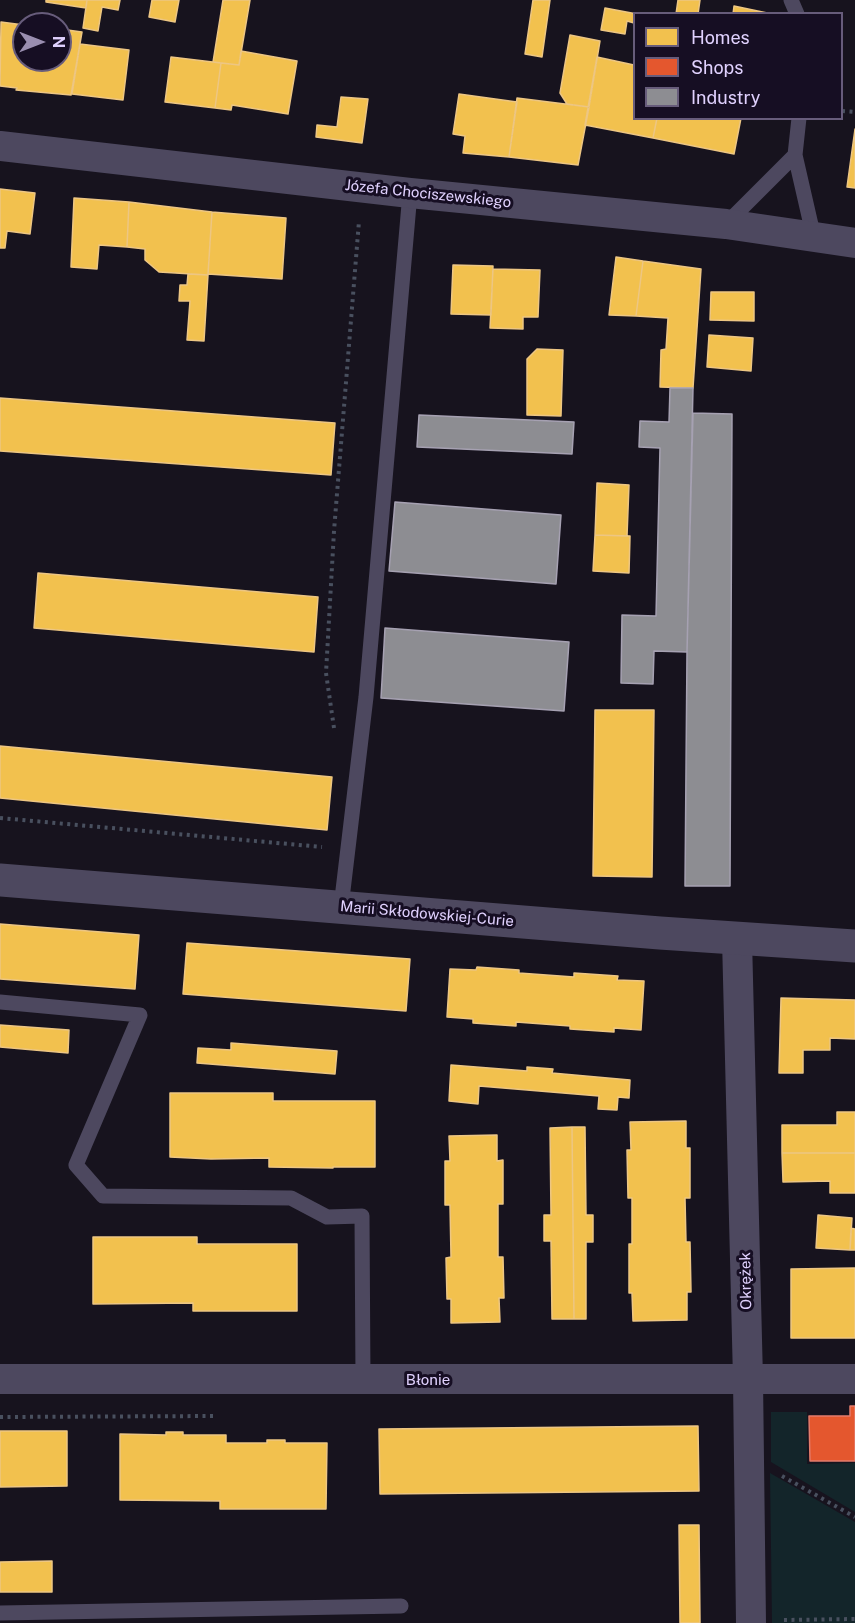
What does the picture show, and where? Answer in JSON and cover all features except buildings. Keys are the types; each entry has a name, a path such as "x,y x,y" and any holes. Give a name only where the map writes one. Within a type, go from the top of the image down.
{"street":[{"name":"Józefa Chociszewskiego","path":"0,146 410,193 726,224 855,243"},
{"name":"Marii Skłodowskiej-Curie","path":"0,880 737,939 855,946"},
{"name":"Okrężek","path":"737,939 748,1379 765,1622"},
{"name":"Błonie","path":"0,1379 855,1379"}],"lane":[{"path":"799,120 795,155 814,238"},
{"path":"726,224 795,155"},
{"path":"341,907 366,697 410,193"},
{"path":"0,1002 140,1015 76,1165 103,1196 291,1198 327,1217 362,1216 363,1380"},
{"path":"0,1613 401,1606"}],"path":[{"path":"335,736 326,673 334,531 360,218"},
{"path":"0,818 324,847"},
{"path":"0,1417 227,1416"},
{"path":"765,1622 855,1619"}],"green space":[{"path":"771,1412 807,1412 807,1464 855,1463 855,1512 771,1462"},
{"path":"770,1473 855,1522 855,1623 772,1623"}]}
